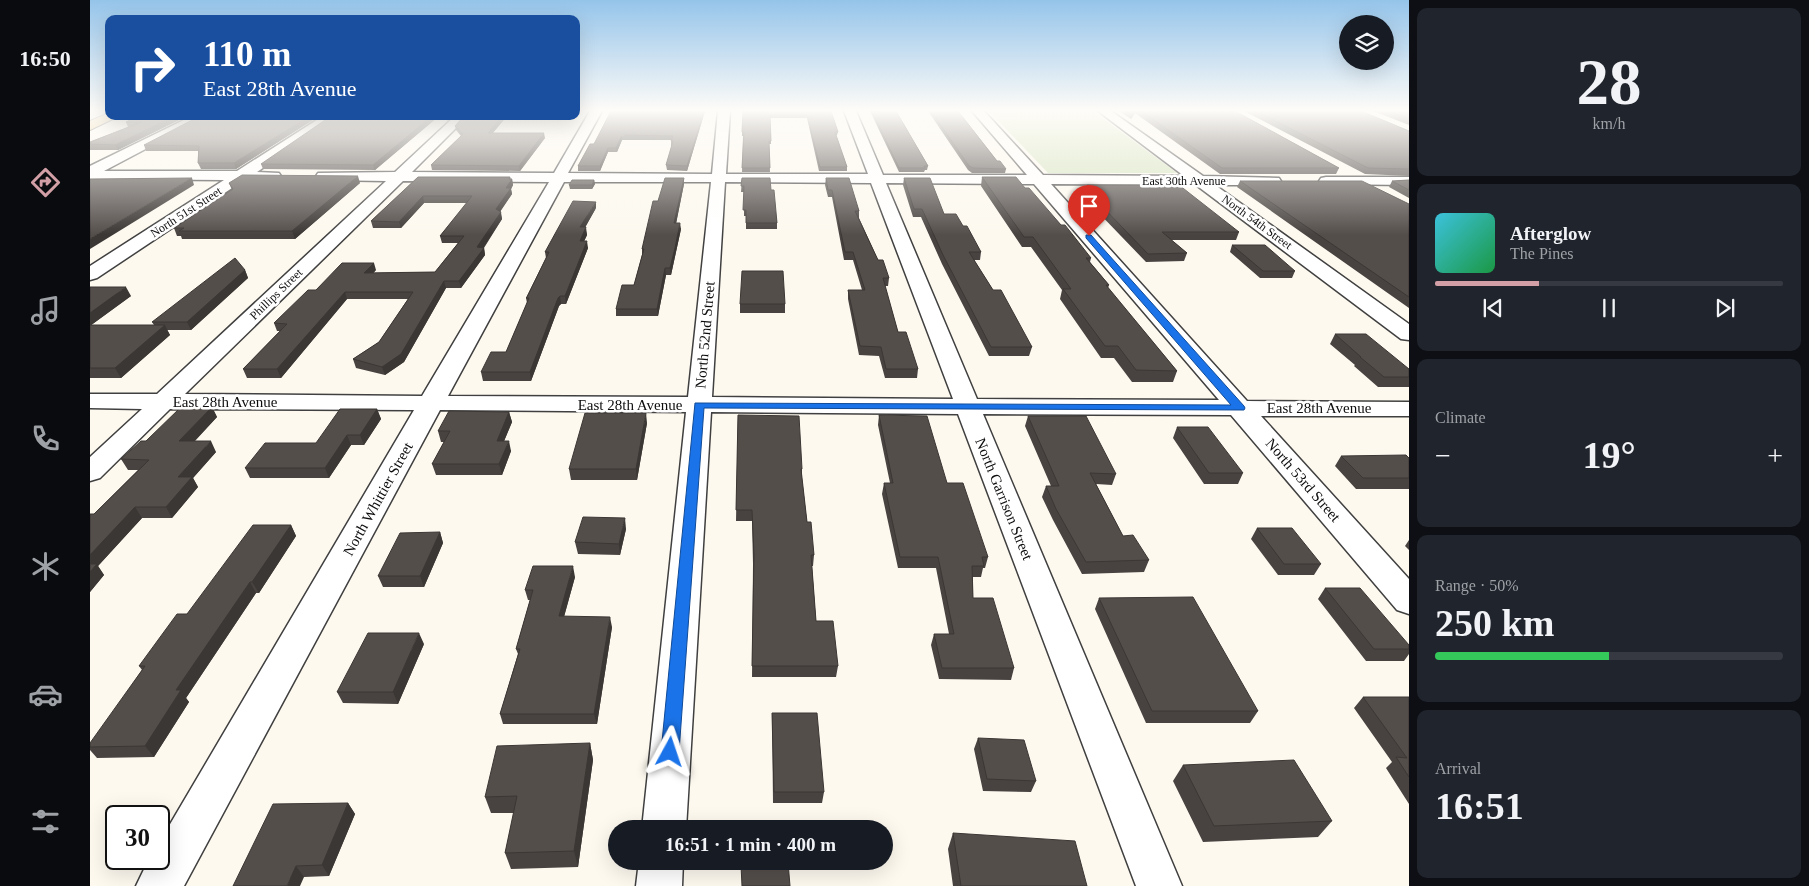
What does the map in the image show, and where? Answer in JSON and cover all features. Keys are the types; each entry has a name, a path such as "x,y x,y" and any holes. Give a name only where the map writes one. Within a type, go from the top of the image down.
{"street":[{"path":"90,174 132,152"},
{"name":"North 51st Street","path":"90,274 276,152"},
{"name":"Phillips Street","path":"90,472 424,152"},
{"name":"North Whittier Street","path":"160,886 572,152"},
{"name":"North 52nd Street","path":"665,820 721,152"},
{"name":"North Garrison Street","path":"866,152 1159,886"},
{"name":"North 53rd Street","path":"1014,152 1409,601"},
{"name":"North 54th Street","path":"1161,152 1409,334"},
{"path":"1336,167 1386,194"},
{"path":"90,174 290,176"},
{"name":"East 30th Avenue","path":"310,176 1286,181"},
{"path":"1314,181 1409,181"},
{"name":"East 28th Avenue","path":"90,401 1409,409"},
{"path":"659,886 660,870"}],"green space":[{"path":"1028,152 1149,152 1177,173 1048,173"}],"building":[{"path":"199,152 251,152 234,163 198,163"},
{"path":"278,152 388,152 373,165 261,164"},
{"path":"444,152 529,152 519,166 431,165"},
{"path":"585,152 606,152 600,166 578,166"},
{"path":"670,152 691,152 687,166 666,165"},
{"path":"743,152 769,152 770,168 742,168"},
{"path":"816,152 842,152 847,167 820,167"},
{"path":"892,152 920,152 928,166 924,166 925,168 899,168"},
{"path":"960,152 990,152 1006,169 973,168 969,166"},
{"path":"1200,152 1310,152 1339,168 1222,168"},
{"path":"1337,152 1409,152 1409,169 1368,168"},
{"path":"242,175 358,176 292,231 179,231 184,228 174,228 233,189 229,183"},
{"path":"418,177 510,177 509,179 512,179 506,188 511,188 496,209 501,212 477,247 484,248 459,281 444,281 401,354 382,367 353,359 379,342 413,292 345,292 277,369 243,369 287,324 274,323 308,290 316,290 342,263 374,263 364,273 435,272 464,236 440,236 472,196 423,196 399,222 371,221"},
{"path":"982,177 1016,177 1025,188 1029,188 1061,225 1065,225 1091,258 1086,258 1109,285 1106,285 1177,371 1136,370 1118,346 1105,346 1063,289 1071,289 1033,237 1024,237"},
{"path":"192,178 90,239 90,179"},
{"path":"665,178 684,178 674,223 680,223 675,248 670,268 665,268 657,309 616,309 622,285 634,285 644,249 642,249 653,201 658,201"},
{"path":"742,178 770,178 771,190 774,190 777,223 746,223 746,210 743,210 744,186 741,186"},
{"path":"826,178 849,178 859,211 855,211 878,260 883,260 889,278 883,278 898,332 906,332 918,369 886,369 881,347 860,346 848,290 865,290 853,252 845,252 832,190 828,190"},
{"path":"904,178 930,178 944,214 956,214 963,226 967,226 981,252 969,252 993,290 1001,290 1032,347 991,347 943,255 922,209 914,209"},
{"path":"572,180 594,180 592,185 569,185"},
{"path":"1409,180 1409,190 1392,181"},
{"path":"1240,181 1362,181 1409,204 1409,297"},
{"path":"1087,185 1179,185 1239,232 1162,232 1187,253 1148,254 1096,200 1102,201"},
{"path":"573,201 596,202 580,227 586,227 580,241 587,241 565,296 558,298 530,372 481,372 491,352 506,352 529,298 526,298 549,252 545,252"},
{"path":"1232,245 1265,245 1295,271 1263,271"},
{"path":"235,258 245,270 187,322 152,322"},
{"path":"742,271 783,271 785,304 740,304"},
{"path":"90,287 126,287 90,313"},
{"path":"90,325 165,325 115,368 90,368"},
{"path":"1335,334 1366,334 1409,369 1409,377 1384,377"},
{"path":"181,407 212,407 179,441 211,441 178,477 192,477 166,507 135,507 90,555 90,514 94,514 149,460 121,459 141,441 146,441"},
{"path":"340,409 377,409 360,435 347,435 325,468 245,468 265,443 316,443"},
{"path":"449,411 509,412 497,441 509,441 499,464 432,464 450,431 438,431"},
{"path":"585,413 646,413 636,469 569,469"},
{"path":"738,415 799,416 801,469 807,522 811,522 814,555 811,555 816,621 833,621 838,666 752,666 754,555 752,510 736,510"},
{"path":"879,415 927,416 947,483 963,483 988,557 982,557 984,566 972,566 973,598 993,598 1014,668 942,668 934,634 954,634 938,557 900,557 884,483 893,483"},
{"path":"1028,416 1086,416 1116,474 1090,473 1123,536 1133,535 1149,560 1086,562 1056,509 1046,486 1059,486"},
{"path":"1177,427 1208,427 1243,473 1209,473"},
{"path":"1406,455 1409,458 1409,478 1363,478 1341,456"},
{"path":"583,517 625,518 619,544 575,542"},
{"path":"253,525 291,525 176,690 181,690 145,746 90,747 90,743 145,666 139,666 177,614 187,614"},
{"path":"1257,528 1292,528 1321,564 1284,564"},
{"path":"440,532 420,576 378,576 400,533"},
{"path":"90,564 97,564 90,572"},
{"path":"533,566 573,566 559,616 610,617 594,714 500,714 520,649 516,649 533,590 525,590"},
{"path":"1325,588 1360,588 1409,645 1409,649 1374,649"},
{"path":"1193,597 1258,711 1152,711 1099,598"},
{"path":"368,633 419,633 393,692 337,692"},
{"path":"1363,697 1409,697 1409,777 1396,757 1407,758"},
{"path":"772,713 817,713 824,792 774,792"},
{"path":"978,738 1024,740 1036,781 987,779"},
{"path":"590,743 574,851 505,853 517,796 485,797 497,746"},
{"path":"1294,760 1332,821 1214,826 1183,765"},
{"path":"348,803 322,865 296,866 287,886 233,886 273,804"},
{"path":"953,833 1075,841 1087,886 961,886"},
{"path":"741,870 789,870 790,886 742,886"}],"route":[{"path":"670,752 699,405 1240,408 1089,236"}]}
